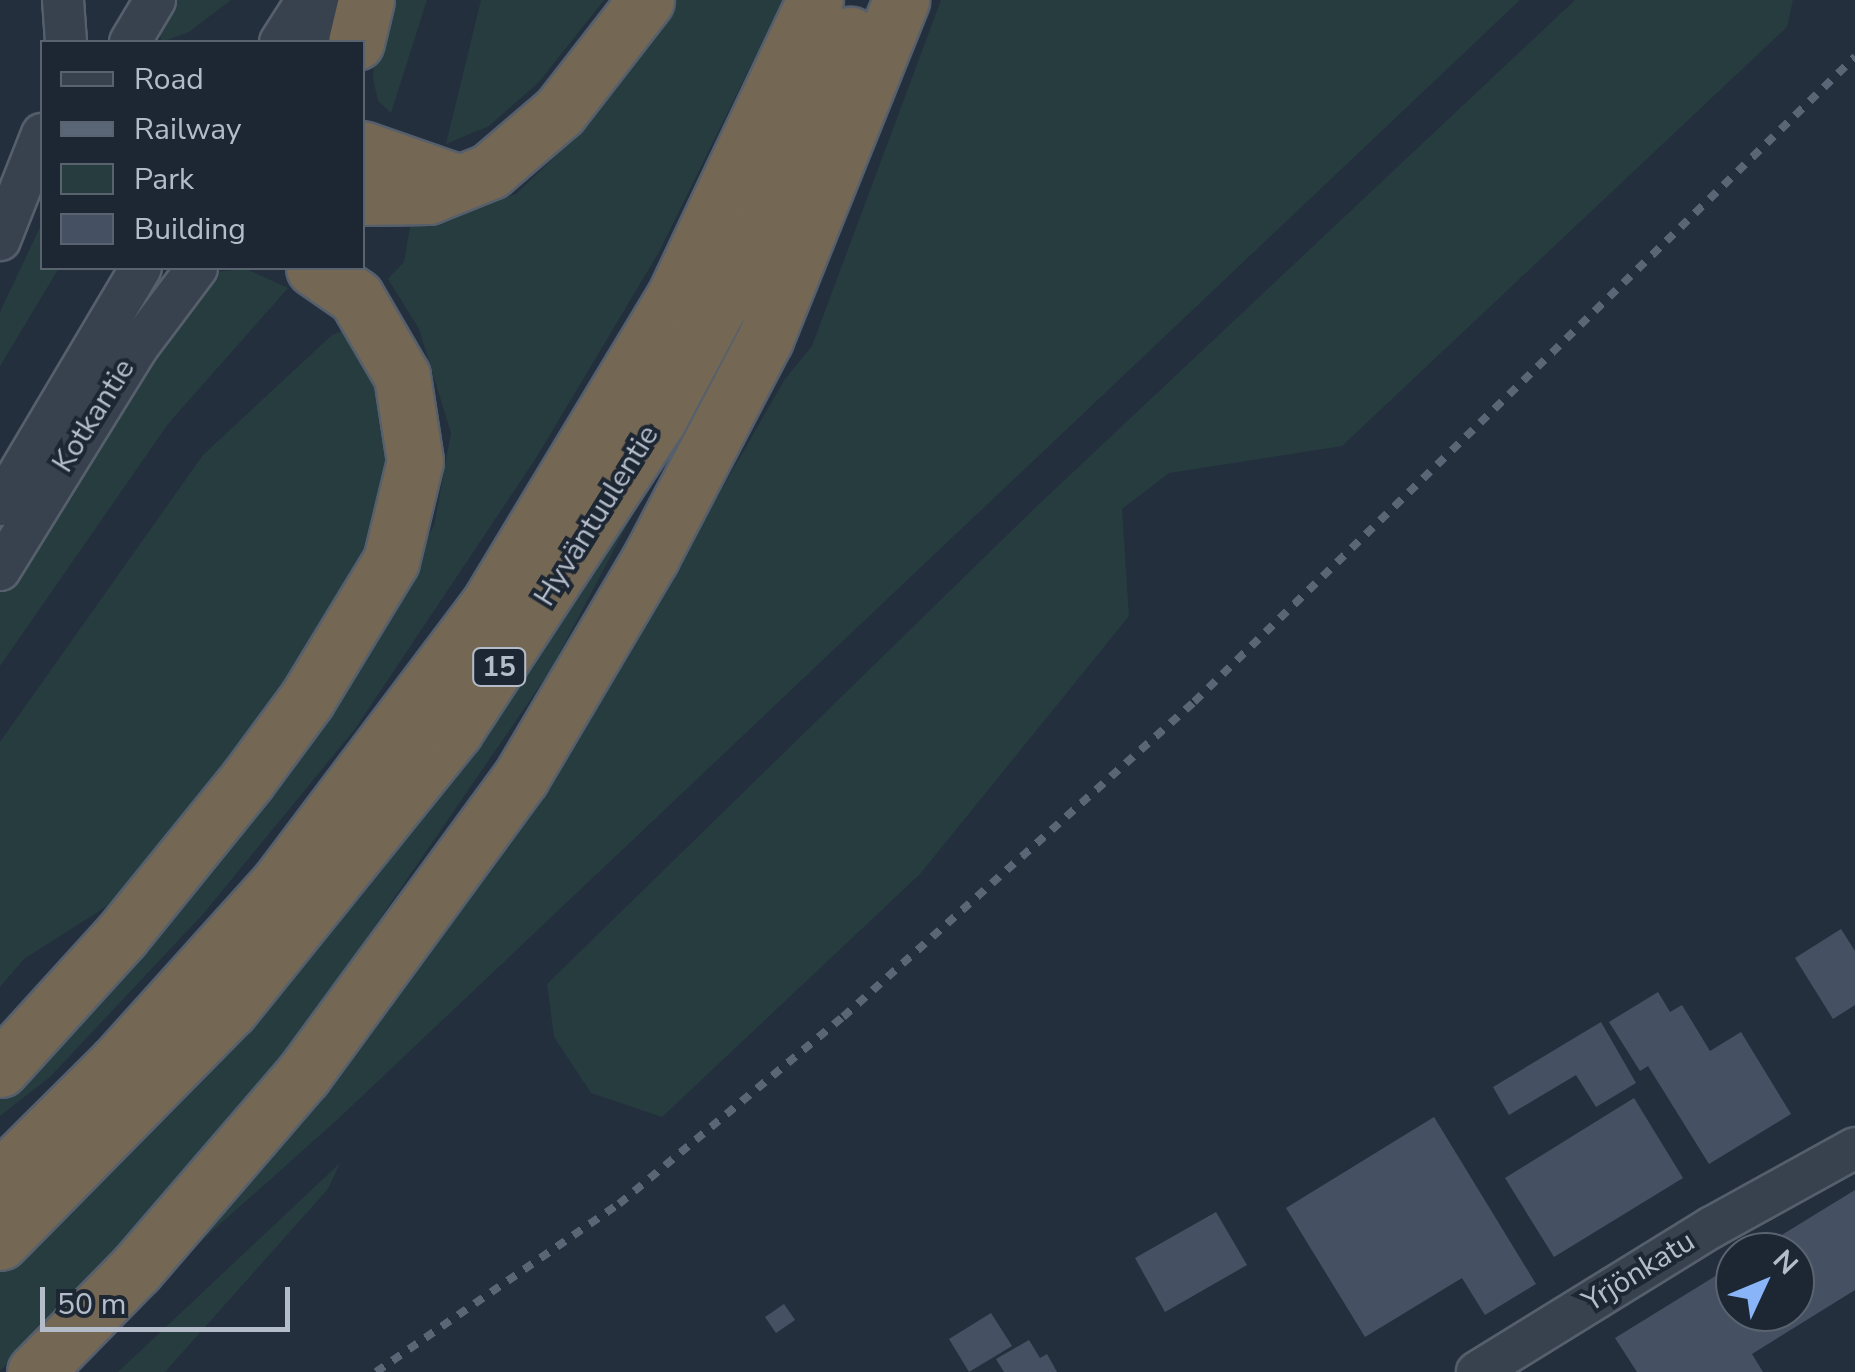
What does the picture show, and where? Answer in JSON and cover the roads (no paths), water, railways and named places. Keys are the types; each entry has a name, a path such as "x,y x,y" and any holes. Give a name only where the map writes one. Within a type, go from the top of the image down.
{"highway":[{"path":"356,40 366,0"},
{"path":"365,198 428,196 462,185 528,144 646,0"},
{"name":"Hyväntuulentie","path":"0,1179 117,1064 279,883 488,606 675,296 815,0"},
{"name":"Hyväntuulentie","path":"0,1242 230,1009 383,826 476,700 658,420 766,220 866,0"},
{"path":"35,1372 136,1269 303,1075 520,777 651,557 765,339 901,0"},
{"path":"365,150 394,165 430,168 462,185"},
{"path":"0,1070 121,936 248,779 351,632 391,561 415,461 402,376 356,298 317,270"}],"street":[{"path":"63,0 66,40"},
{"path":"281,40 307,0"},
{"path":"325,40 346,0"},
{"path":"0,240 40,139"},
{"name":"Kotkantie","path":"0,505 139,270"},
{"name":"Kotkantie","path":"0,570 137,348 196,270"},
{"name":"Yrjönkatu","path":"1477,1372 1712,1227 1855,1148"}],"railway":[{"path":"376,1372 619,1204 843,1017 1194,702 1855,57"}]}
